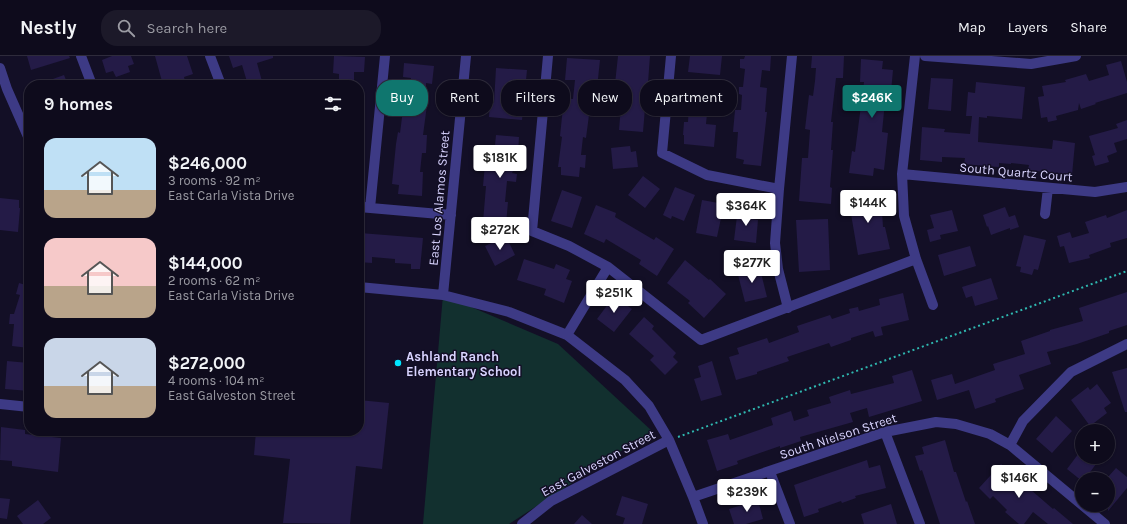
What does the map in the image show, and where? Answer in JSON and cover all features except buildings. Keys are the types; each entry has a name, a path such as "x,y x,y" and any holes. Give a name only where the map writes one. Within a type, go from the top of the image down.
{"street":[{"path":"81,56 90,80"},
{"path":"210,56 219,80"},
{"path":"370,208 385,56"},
{"name":"East Los Alamos Street","path":"444,295 466,56"},
{"path":"548,56 532,231 569,246 608,267 701,340 916,259"},
{"path":"671,56 662,153 707,175 779,189"},
{"path":"788,308 778,269 775,243 792,56"},
{"path":"915,56 902,174 904,216 916,259 934,305"},
{"path":"925,56 1031,64 1076,56"},
{"path":"0,68 4,90 24,129"},
{"name":"South Quartz Court","path":"902,174 1095,192 1127,187"},
{"path":"1045,214 1048,188"},
{"path":"364,207 451,215"},
{"path":"567,335 608,267"},
{"path":"364,287 444,295 509,312 567,335 625,380 649,406 669,440 703,524"},
{"path":"1010,445 1023,421 1071,372 1127,344"},
{"path":"0,404 24,406"},
{"name":"South Nielson Street","path":"693,497 885,432 936,422 956,424 990,434 1010,445 1105,524"},
{"path":"885,432 920,524"},
{"name":"East Galveston Street","path":"522,524 551,501 669,440"},
{"path":"770,472 790,524"}],"path":[{"path":"669,440 1127,271"}],"green space":[{"path":"443,295 558,344 652,431 509,524 423,524"}],"place":[{"name":"Ashland Ranch Elementary School","path":"398,363"}]}
